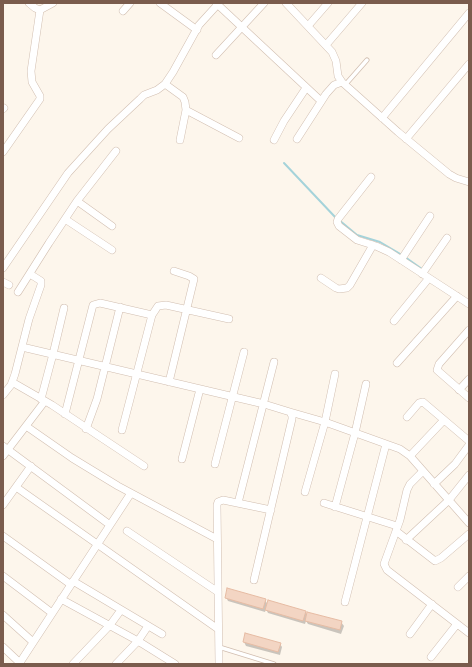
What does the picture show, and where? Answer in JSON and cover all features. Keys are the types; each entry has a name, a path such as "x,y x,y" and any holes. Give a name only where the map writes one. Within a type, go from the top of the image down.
{"street":[{"path":"29,3 40,10"},
{"path":"40,10 53,3"},
{"path":"123,11 130,3"},
{"path":"160,3 196,30"},
{"path":"3,268 79,159 108,128 144,95 157,90 165,84 196,30 218,3 241,27 321,101"},
{"path":"216,55 264,3"},
{"path":"286,3 335,56 338,76 344,83 406,139 449,174 469,182"},
{"path":"308,26 328,3"},
{"path":"326,45 362,3"},
{"path":"3,152 40,99 40,96 32,82 31,70 40,10"},
{"path":"382,118 469,13"},
{"path":"406,139 469,64"},
{"path":"297,140 321,101 331,88 344,83"},
{"path":"165,84 183,97 185,102 186,110 180,140"},
{"path":"274,140 284,121 306,88"},
{"path":"186,110 239,138"},
{"path":"18,292 77,201 116,151"},
{"path":"371,178 338,219 337,222 339,226 354,238 389,252 469,304"},
{"path":"77,201 112,226"},
{"path":"401,260 430,216"},
{"path":"65,219 112,250"},
{"path":"422,274 447,238"},
{"path":"321,278 339,290 347,288 373,245"},
{"path":"169,382 194,279 174,271"},
{"path":"3,395 12,382 29,319 41,285 41,281 30,274"},
{"path":"394,322 429,278"},
{"path":"397,363 457,296"},
{"path":"65,414 93,305 100,303 152,315"},
{"path":"122,430 152,315 158,306 166,304 229,319"},
{"path":"86,428 98,399 120,307"},
{"path":"3,456 5,448 26,426 43,400 64,308"},
{"path":"469,330 439,364 437,370 469,398"},
{"path":"22,347 264,404 325,422 400,449 410,456 469,522"},
{"path":"215,464 244,352"},
{"path":"238,503 274,362"},
{"path":"305,492 325,422 335,374"},
{"path":"459,390 469,379"},
{"path":"12,382 43,400 144,466"},
{"path":"334,507 355,433 366,384"},
{"path":"182,459 200,389"},
{"path":"407,416 419,403 423,402 469,441"},
{"path":"254,580 292,419 290,412"},
{"path":"410,456 444,420"},
{"path":"26,426 72,458 130,493 217,539"},
{"path":"345,602 366,516 386,444"},
{"path":"434,484 455,464 469,446"},
{"path":"5,448 110,524"},
{"path":"3,505 31,466"},
{"path":"422,471 410,484 407,490 396,529 384,560 384,567 469,633"},
{"path":"406,540 449,500 469,475"},
{"path":"16,487 218,629"},
{"path":"3,646 20,663 130,493"},
{"path":"219,664 217,505 218,502 223,500 270,510"},
{"path":"324,503 366,516 396,529 406,540 435,561 441,558 469,534"},
{"path":"127,531 218,592"},
{"path":"3,536 71,583 162,634"},
{"path":"3,576 52,613"},
{"path":"458,586 469,576"},
{"path":"61,599 138,641 165,662 175,664"},
{"path":"410,634 432,604"},
{"path":"73,664 110,625 121,610"},
{"path":"3,616 33,642"},
{"path":"431,657 457,624"},
{"path":"116,664 138,641 148,626"}],"lane":[{"path":"344,83 367,60"},
{"path":"219,647 274,664"}],"building":[{"path":"227,588 266,599 263,609 225,598"},
{"path":"268,600 306,611 303,621 265,610"},
{"path":"307,612 342,621 340,630 305,621"},
{"path":"245,633 281,643 278,652 243,642"}],"waterway":[{"path":"284,163 336,218"},
{"path":"339,220 357,235 380,242 402,255"},
{"path":"405,257 422,269"}]}
